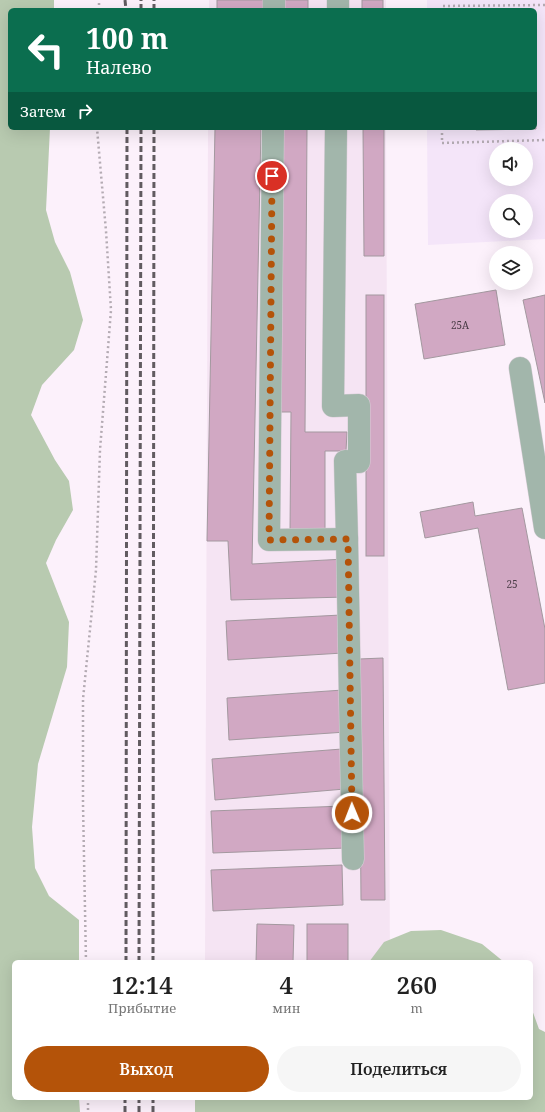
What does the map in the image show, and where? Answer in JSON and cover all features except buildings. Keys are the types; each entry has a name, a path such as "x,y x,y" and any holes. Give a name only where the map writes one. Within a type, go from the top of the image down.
{"lane":[{"path":"273,130 269,540 348,539"},
{"path":"336,130 333,406 359,406 359,462 345,462 348,539 353,859"},
{"path":"520,368 545,528"}],"path":[{"path":"442,8 442,6 545,5"},
{"path":"86,960 82,804 83,699 96,570 100,450 111,310 97,130"},
{"path":"442,130 442,143 545,140"},
{"path":"88,1100 88,1112"}],"shaded area":[{"path":"209,0 386,0 386,8 209,8"},
{"path":"427,0 545,0 545,239 428,245 427,130 537,130 537,8 427,8"},
{"path":"208,130 386,130 390,960 205,960"}],"green space":[{"path":"0,0 54,0 54,8 8,8 8,130 50,130 46,210 55,242 70,272 83,320 74,350 42,385 31,415 55,460 69,481 73,510 56,540 46,563 69,622 67,667 38,764 32,827 35,868 49,896 79,920 79,960 12,960 12,1100 79,1100 80,1112 0,1112"},
{"path":"441,930 482,944 502,960 370,960 384,942 411,931"},
{"path":"533,1012 539,1029 545,1032 545,1112 195,1112 195,1100 533,1100"}],"railway":[{"path":"125,0 126,8"},
{"path":"141,0 141,8"},
{"path":"154,0 154,8"},
{"path":"126,960 127,130"},
{"path":"139,960 141,130"},
{"path":"153,960 154,130"},
{"path":"125,1100 125,1112"},
{"path":"139,1100 139,1112"},
{"path":"153,1100 153,1112"}],"route":[{"path":"272,176 269,540 348,539 352,813"}]}
